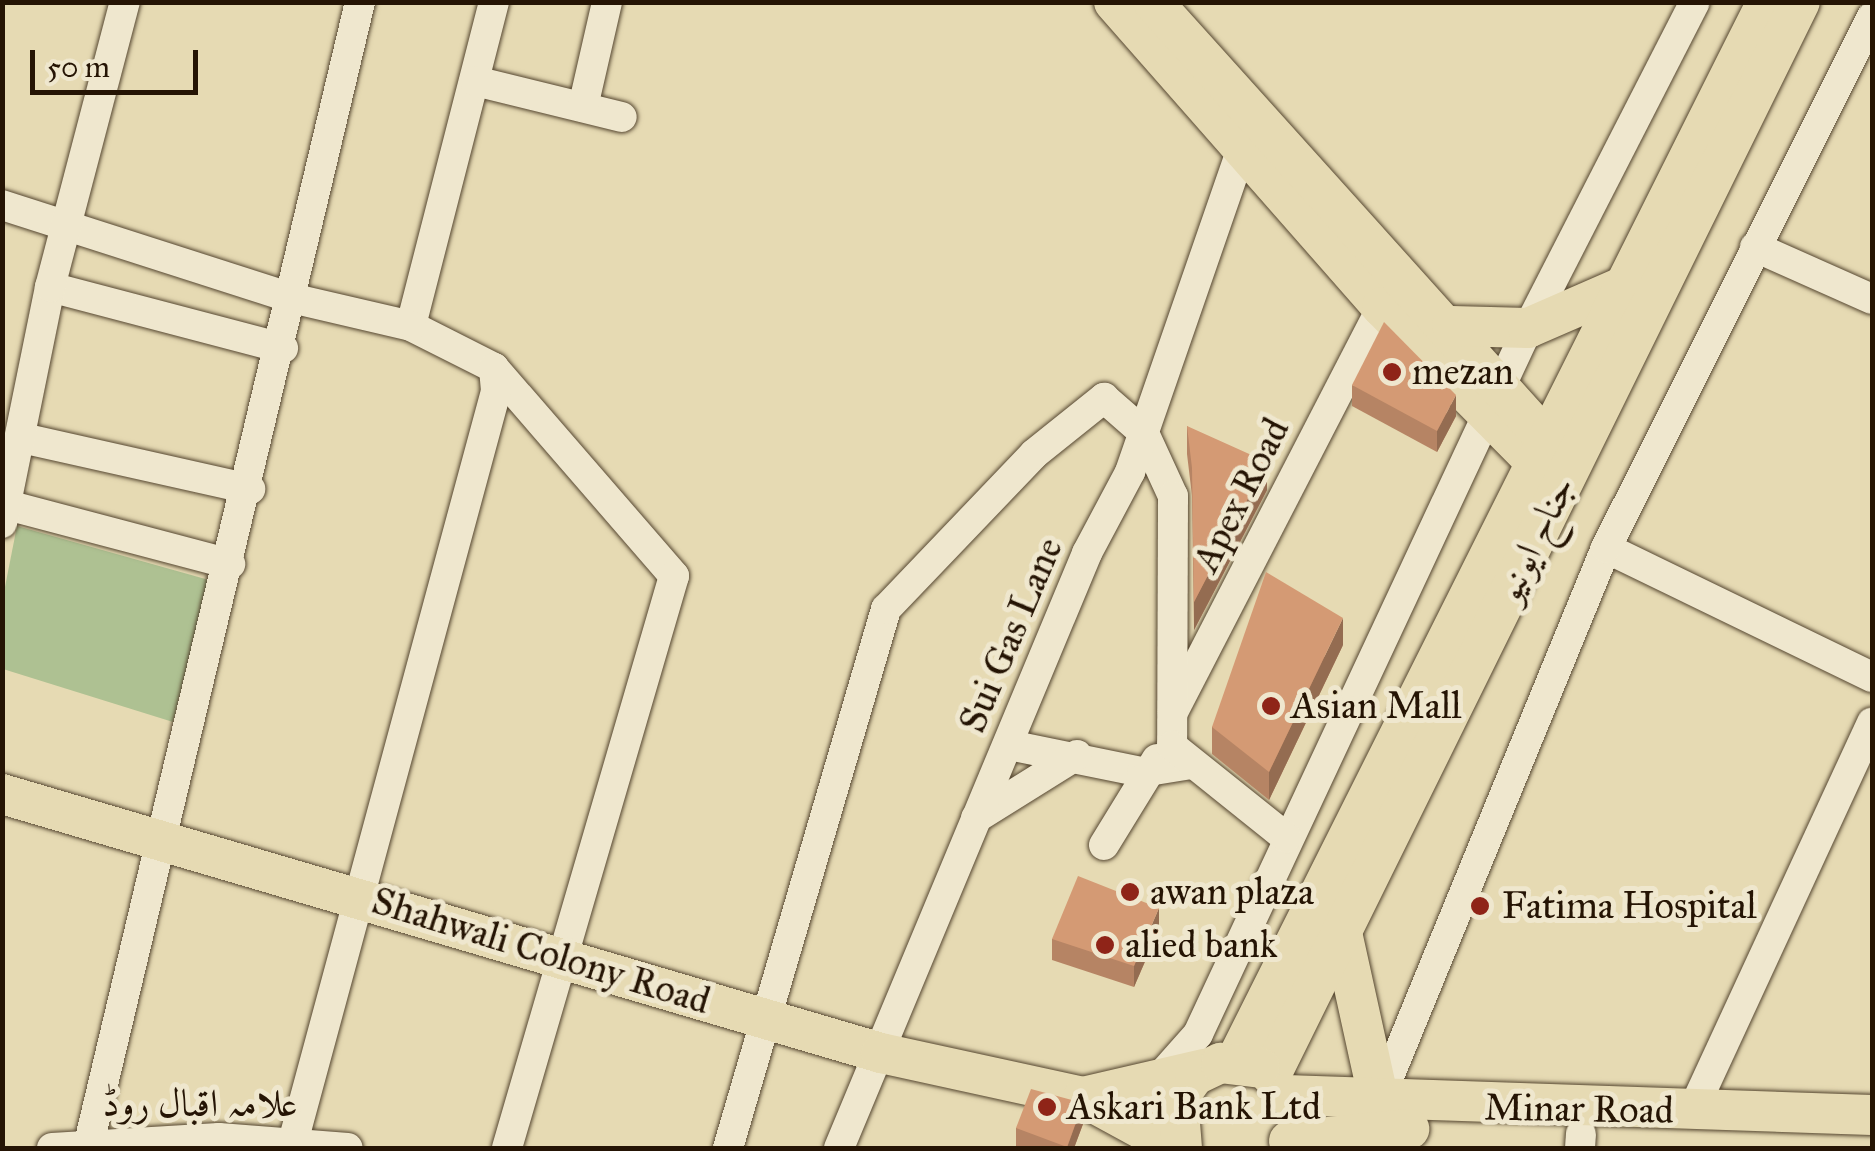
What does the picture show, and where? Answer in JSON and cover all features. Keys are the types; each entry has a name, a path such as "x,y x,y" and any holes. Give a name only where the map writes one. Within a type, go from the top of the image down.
{"main road":[{"path":"1114,2 1236,124 1452,326 1497,399"},
{"path":"1152,2 1236,124 1382,307 1497,399 1555,464"},
{"name":"جناح ایونیو","path":"1254,1074 1341,928 1555,464 1627,285 1767,2"},
{"name":"جناح ایونیو","path":"1254,1074 1555,464 1800,2"},
{"path":"1452,326 1528,328 1627,285"},
{"name":"Shahwali Colony Road","path":"2,794 361,896 881,1053 1083,1097 1162,1143"},
{"path":"1341,928 1380,1105"},
{"path":"1162,1143 1178,1098 1254,1074 1303,1143"},
{"name":"Shahwali Colony Road","path":"1083,1097 1254,1074"},
{"name":"Minar Road","path":"1254,1074 1380,1105 1872,1115"},
{"name":"Minar Road","path":"1303,1143 1872,1142"}],"street":[{"path":"124,2 68,225 15,400 22,438 4,514 230,564"},
{"path":"89,1143 156,840 250,489 360,2"},
{"path":"411,326 421,259 476,80 494,2"},
{"path":"583,107 608,2"},
{"path":"1162,1143 1152,1086 1198,1034 1286,838 1528,328 1695,2"},
{"path":"1380,1105 1388,1061 1606,548 1872,18"},
{"path":"476,80 622,117"},
{"name":"Sui Gas Lane","path":"839,1148 976,818 1144,432 1236,124"},
{"path":"2,205 291,298 411,326 494,368 674,576 506,1148"},
{"path":"1756,247 1872,300"},
{"path":"50,287 282,348"},
{"name":"Apex Road","path":"1177,743 1382,307"},
{"path":"294,1142 496,391 494,368"},
{"path":"728,1148 771,1022 886,609 1034,454 1104,398 1144,432 1176,515 1177,743 1286,838"},
{"path":"22,438 250,489"},
{"path":"1606,548 1872,677"},
{"path":"1692,1112 1872,723"},
{"path":"1104,844 1142,772 1177,743"},
{"path":"1009,745 1077,755 1142,772"},
{"path":"976,818 1077,755"},
{"name":"علامہ اقبال روڈ","path":"52,1148 89,1143 294,1142 348,1148"}],"green space":[{"path":"17,526 209,580 173,722 3,669 3,597"}],"building":[{"name":"mezan","path":"1384,322 1456,395 1437,431 1352,385"},
{"path":"1187,426 1267,462 1194,602 1192,468"},
{"name":"Asian Mall","path":"1266,572 1343,618 1269,772 1212,727"},
{"name":"alied bank","path":"1078,876 1159,908 1134,966 1052,939"},
{"path":"1031,1089 1083,1103 1067,1147 1016,1128"}],"place":[{"name":"mezan","path":"1392,372"},
{"name":"Asian Mall","path":"1271,706"},
{"name":"awan plaza","path":"1130,892"},
{"name":"Fatima Hospital","path":"1480,906"},
{"name":"alied bank","path":"1105,945"},
{"name":"Askari Bank Ltd","path":"1047,1107"}]}
